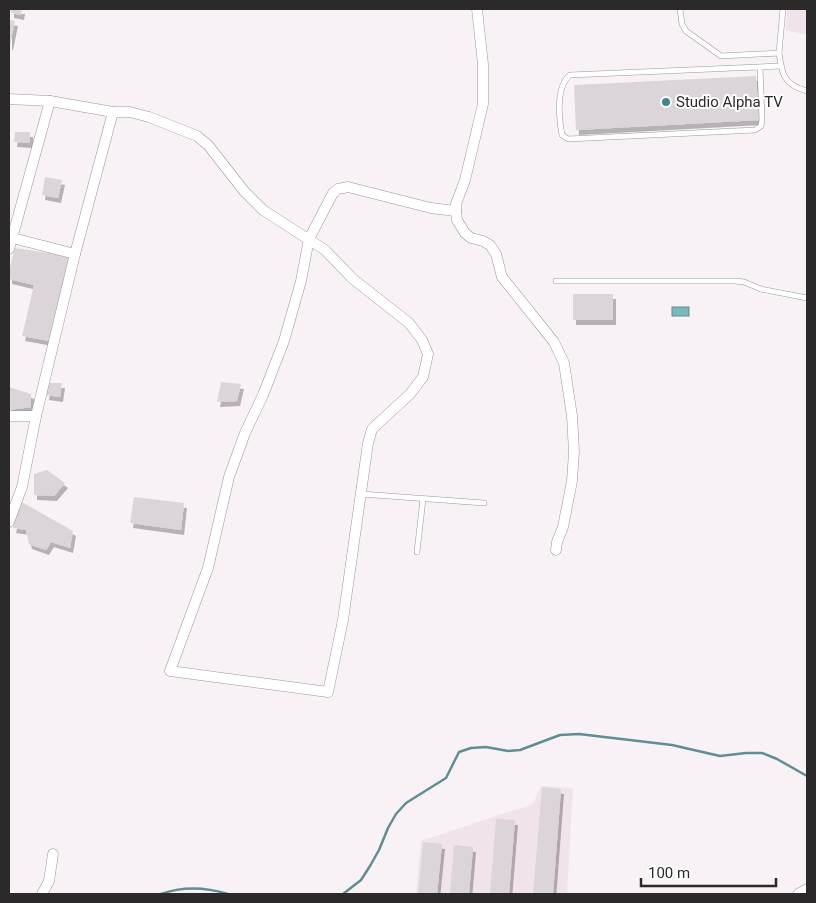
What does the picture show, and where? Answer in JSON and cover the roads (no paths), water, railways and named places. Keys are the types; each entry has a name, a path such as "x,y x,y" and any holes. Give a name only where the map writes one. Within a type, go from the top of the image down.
{"street":[{"path":"477,9 483,64 483,104 465,180 456,204 457,220 464,233 471,238 490,245 496,254 502,277 554,342 564,363 572,416 574,452 570,490 556,550"},
{"path":"9,99 50,101 113,112 130,112 149,117 198,136 208,145 244,191 263,210 309,239 325,250 353,279 409,323 422,340 428,354 423,377 410,394 372,429 368,443 344,620 328,692 170,671 208,568 230,477 245,433 263,395 284,341 301,281 309,239 324,206 333,193 342,188 355,188 431,208 456,211"},
{"path":"9,248 10,237 50,101"},
{"path":"9,522 22,486 36,416 113,112"},
{"path":"10,237 76,254"},
{"path":"9,416 36,416"},
{"path":"42,894 49,881 53,854"},
{"path":"798,894 807,889"}],"lane":[{"path":"680,9 680,18 686,31 721,56 780,53"},
{"path":"783,9 780,53 782,73 788,82 798,89 807,91"},
{"path":"760,67 762,120 760,126 755,130 568,139 562,135 560,95 570,75 781,66"},
{"path":"556,281 734,281 807,298"},
{"path":"361,494 484,503"},
{"path":"417,552 423,499"}],"water":[{"path":"672,307 689,307 689,316 672,316"}],"waterway":[{"path":"343,894 361,880 379,850 396,814 406,803 446,778 459,752 471,748 486,747 508,751 520,750 560,735 579,734 672,745 720,756 762,753 807,776"},
{"path":"161,894 169,891 194,888 228,894"}],"place":[{"name":"Studio Alpha TV","path":"666,102"}]}
